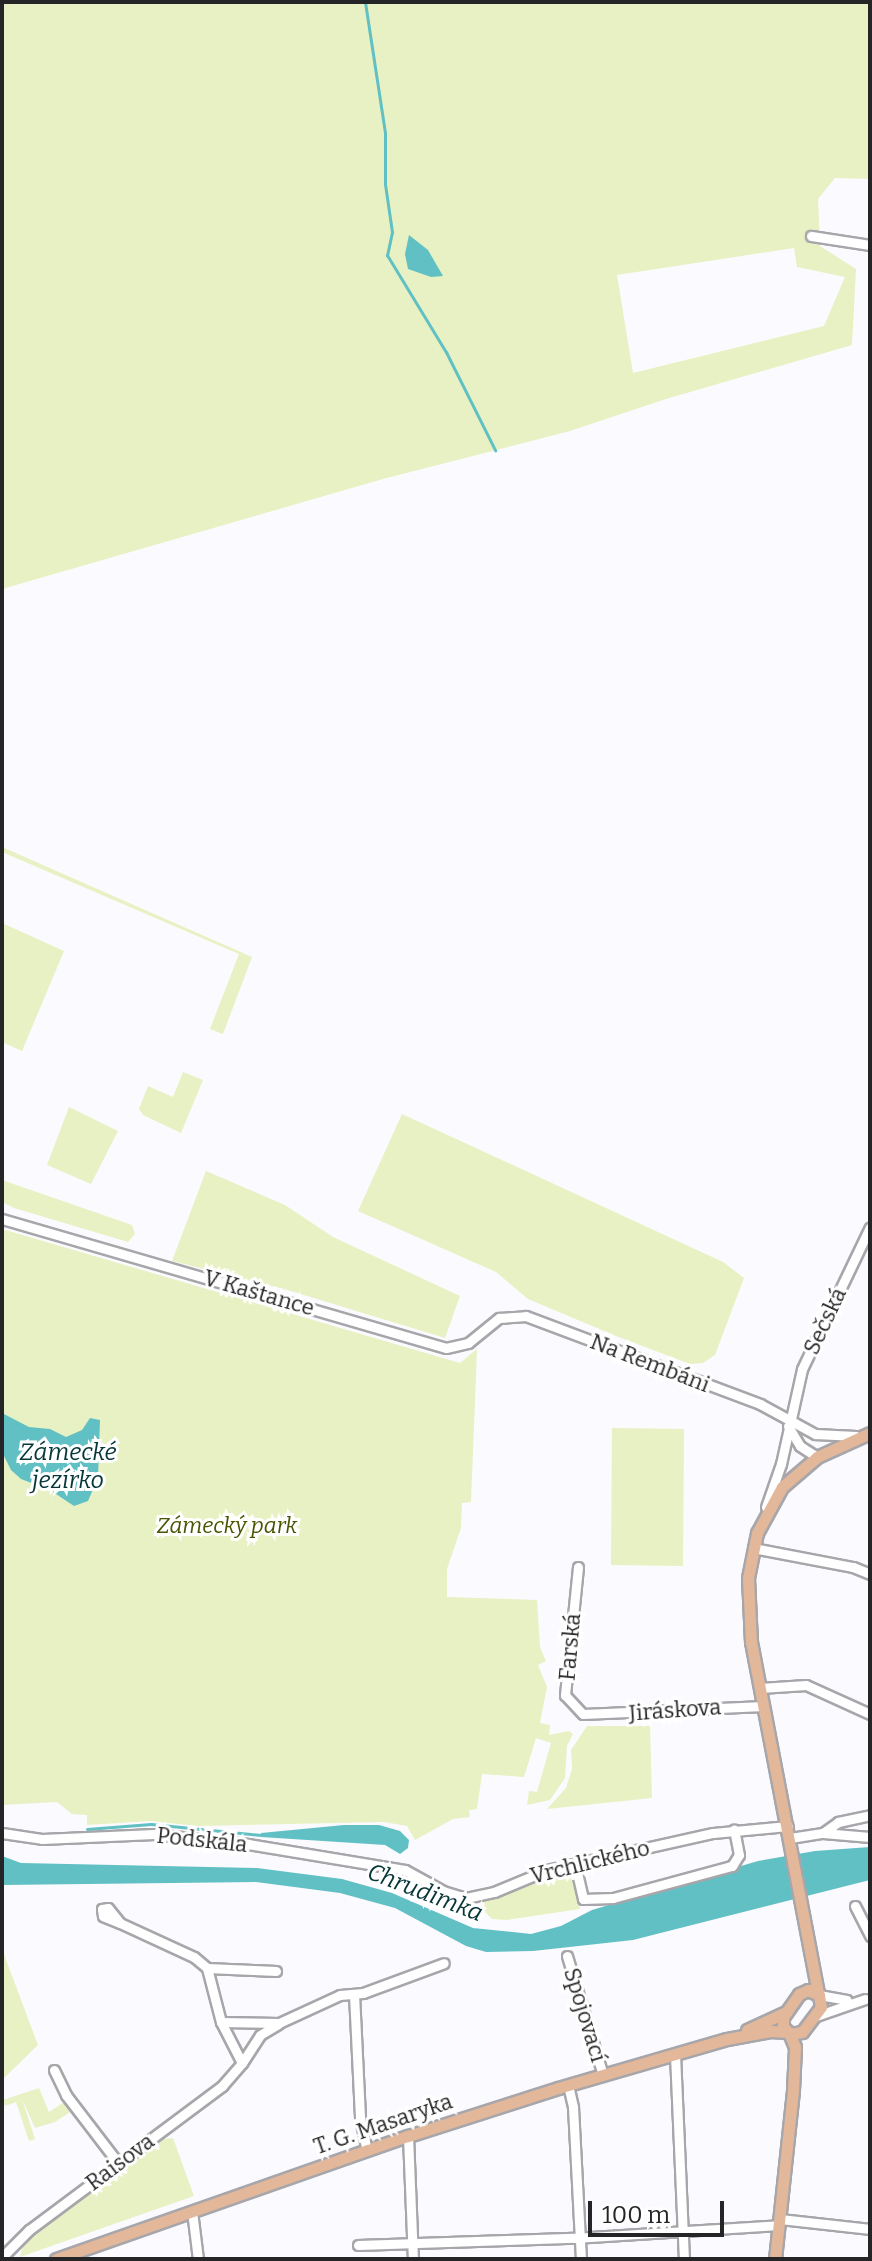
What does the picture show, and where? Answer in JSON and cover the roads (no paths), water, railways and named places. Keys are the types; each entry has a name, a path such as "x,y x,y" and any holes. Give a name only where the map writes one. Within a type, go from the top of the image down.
{"main road":[{"name":"T. G. Masaryka","path":"56,2259 408,2136 568,2085 727,2039 770,2031 800,2033 821,2005 747,1607 753,1548 757,1533 782,1487 817,1457 868,1433"},
{"name":"T. G. Masaryka","path":"727,2039 777,2019 789,2009 805,1980 805,1932"},
{"path":"799,1994 808,1990 818,1994"},
{"path":"775,2259 792,2108 795,2047 782,2021 789,2009"},
{"path":"792,2108 811,2021"}],"street":[{"path":"811,236 870,245"},
{"name":"V Kaštance","path":"2,1219 446,1348 468,1343 496,1320 508,1315"},
{"name":"Sečská","path":"757,1533 779,1470 806,1359 870,1227"},
{"name":"Na Rembáni","path":"508,1315 533,1318 789,1422"},
{"path":"789,1422 842,1438 868,1433"},
{"path":"789,1422 800,1446 817,1457"},
{"path":"808,1430 816,1440 817,1457"},
{"path":"753,1548 853,1567 870,1574"},
{"name":"Farská","path":"578,1567 565,1695 570,1704 587,1716"},
{"path":"760,1688 806,1685 870,1714"},
{"name":"Jiráskova","path":"587,1716 719,1705 764,1706"},
{"path":"823,1833 838,1822 870,1815"},
{"path":"575,1864 583,1899 613,1898 732,1866 739,1855 734,1829"},
{"name":"Vrchlického","path":"401,1868 443,1891 466,1898 575,1864 734,1829 789,1836 823,1833"},
{"name":"Podskála","path":"2,1833 42,1839 165,1835 401,1868"},
{"path":"823,1833 870,1837"},
{"path":"855,1906 870,1936"},
{"path":"120,1923 194,1957 207,1968 221,2022 239,2067"},
{"name":"Spojovací","path":"567,1956 603,2075"},
{"path":"221,2022 279,2023 340,1995 392,1983 444,1963"},
{"path":"207,1968 276,1971"},
{"path":"354,1994 360,2118 367,2150"},
{"path":"818,1994 839,2001 868,1999"},
{"path":"811,2021 831,2008 868,1999"},
{"name":"Raisova","path":"6,2253 29,2230 239,2067 260,2035 279,2023"},
{"path":"675,2054 684,2259"},
{"path":"54,2070 66,2095 118,2163"},
{"path":"568,2085 573,2105 581,2259"},
{"path":"408,2136 413,2259"},
{"path":"192,2211 197,2227 198,2259"},
{"path":"358,2245 580,2238 779,2222 870,2229"}],"water":[{"path":"409,235 428,250 443,276 431,277 408,269 405,254"},
{"name":"Zámecké jezírko","path":"2,1413 29,1427 50,1429 66,1437 82,1430 90,1418 100,1420 98,1478 88,1501 74,1506 50,1490 21,1479 11,1470 2,1452"},
{"path":"379,1825 400,1831 409,1840 408,1848 400,1854 385,1845 261,1837 261,1833"},
{"path":"870,1847 870,1880 633,1940 533,1951 486,1952 466,1946 395,1908 340,1893 256,1882 2,1885 2,1856 21,1863 257,1868 342,1879 392,1893 473,1928 531,1934 561,1926 592,1910 758,1861 815,1851"}],"waterway":[{"path":"365,2 385,133 385,184 392,232 387,255 446,352 495,450"},
{"path":"87,1829 151,1824 261,1835"}],"park label":[{"name":"Zámecký park","path":"227,1526"}],"water label":[{"name":"Chrudimka","path":"425,1893"}]}
